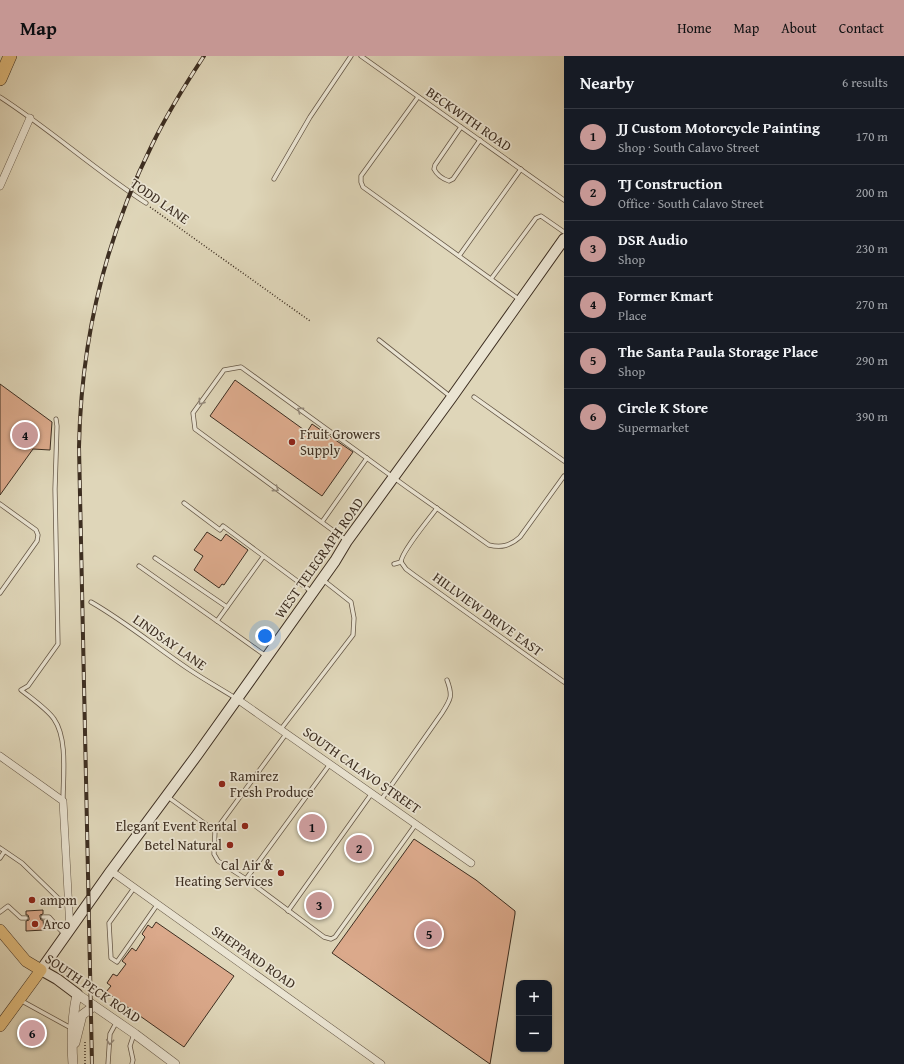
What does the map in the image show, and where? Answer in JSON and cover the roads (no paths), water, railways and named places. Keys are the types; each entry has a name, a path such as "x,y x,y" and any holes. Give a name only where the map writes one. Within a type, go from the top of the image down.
{"highway":[{"path":"0,79 10,56"}],"main road":[{"name":"WEST TELEGRAPH ROAD","path":"41,970 313,593 347,541 452,397 564,239"},
{"name":"SOUTH PECK ROAD","path":"0,930 26,960 57,979 77,994"},
{"path":"0,1026 41,970"}],"street":[{"path":"0,186 30,118"},
{"name":"SOUTH CALAVO STREET","path":"237,699 471,863"},
{"path":"0,756 63,801 68,933"},
{"name":"SHEPPARD ROAD","path":"111,871 381,1064"},
{"path":"73,1064 71,1029 73,1009 77,994"},
{"name":"SOUTH PECK ROAD","path":"77,994 175,1064"},
{"path":"72,1054 82,1015 94,1006"}],"lane":[{"path":"274,179 310,117 351,56"},
{"name":"BECKWITH ROAD","path":"360,56 564,200"},
{"name":"TODD LANE","path":"0,97 146,204"},
{"path":"418,97 361,176 363,188 521,300"},
{"path":"461,127 435,165 434,169 436,173 449,181 453,179 480,140"},
{"path":"459,256 521,169"},
{"path":"491,279 536,218 541,216 564,232"},
{"path":"379,340 452,397"},
{"path":"347,541 195,430 193,413 224,370 241,367 437,508 489,544 496,547 511,544 520,537 564,476"},
{"path":"474,397 564,461"},
{"path":"56,419 55,489 58,644 28,686 21,690 53,718 58,726 63,746 63,801"},
{"path":"322,522 367,458"},
{"path":"184,503 220,530 223,526 313,593"},
{"path":"0,504 36,530 38,535 37,541 0,594"},
{"path":"394,564 402,562 401,559 406,551 437,508"},
{"path":"218,621 263,557"},
{"path":"155,558 227,607"},
{"name":"HILLVIEW DRIVE EAST","path":"402,562 406,569 414,575 564,682"},
{"path":"139,566 267,657"},
{"path":"322,579 351,602 354,618 353,635 215,831 214,854 218,861 246,879 324,937 331,939 335,937 416,824"},
{"name":"LINDSAY LANE","path":"91,602 122,622 189,670 237,699"},
{"path":"381,800 448,703 451,692 447,680"},
{"path":"246,879 330,764"},
{"path":"288,911 372,793"},
{"path":"167,796 215,831"},
{"path":"0,848 22,864 58,898 68,903"},
{"path":"0,858 4,852"},
{"path":"134,888 109,923 111,958 117,962 157,905"},
{"path":"0,912 8,906 21,918 26,918"},
{"path":"43,917 49,917 68,933"},
{"path":"19,1000 71,1029"},
{"path":"108,1064 110,1034 117,1022"},
{"path":"132,1064 133,1060 130,1046 134,1034"}],"railway":[{"path":"92,1064 79,447 85,369 99,292 121,217 135,181 158,133 176,100 204,56"}],"place":[{"name":"Former Kmart","path":"25,435"},
{"name":"Fruit Growers Supply","path":"292,442"},
{"name":"Ramirez Fresh Produce","path":"222,784"},
{"name":"Elegant Event Rental","path":"245,826"},
{"name":"JJ Custom Motorcycle Painting","path":"312,827"},
{"name":"Betel Natural","path":"230,845"},
{"name":"TJ Construction","path":"359,848"},
{"name":"Cal Air & Heating Services","path":"281,873"},
{"name":"ampm","path":"32,900"},
{"name":"DSR Audio","path":"319,905"},
{"name":"Arco","path":"35,924"},
{"name":"The Santa Paula Storage Place","path":"429,934"},
{"name":"Circle K Store","path":"32,1033"}]}
